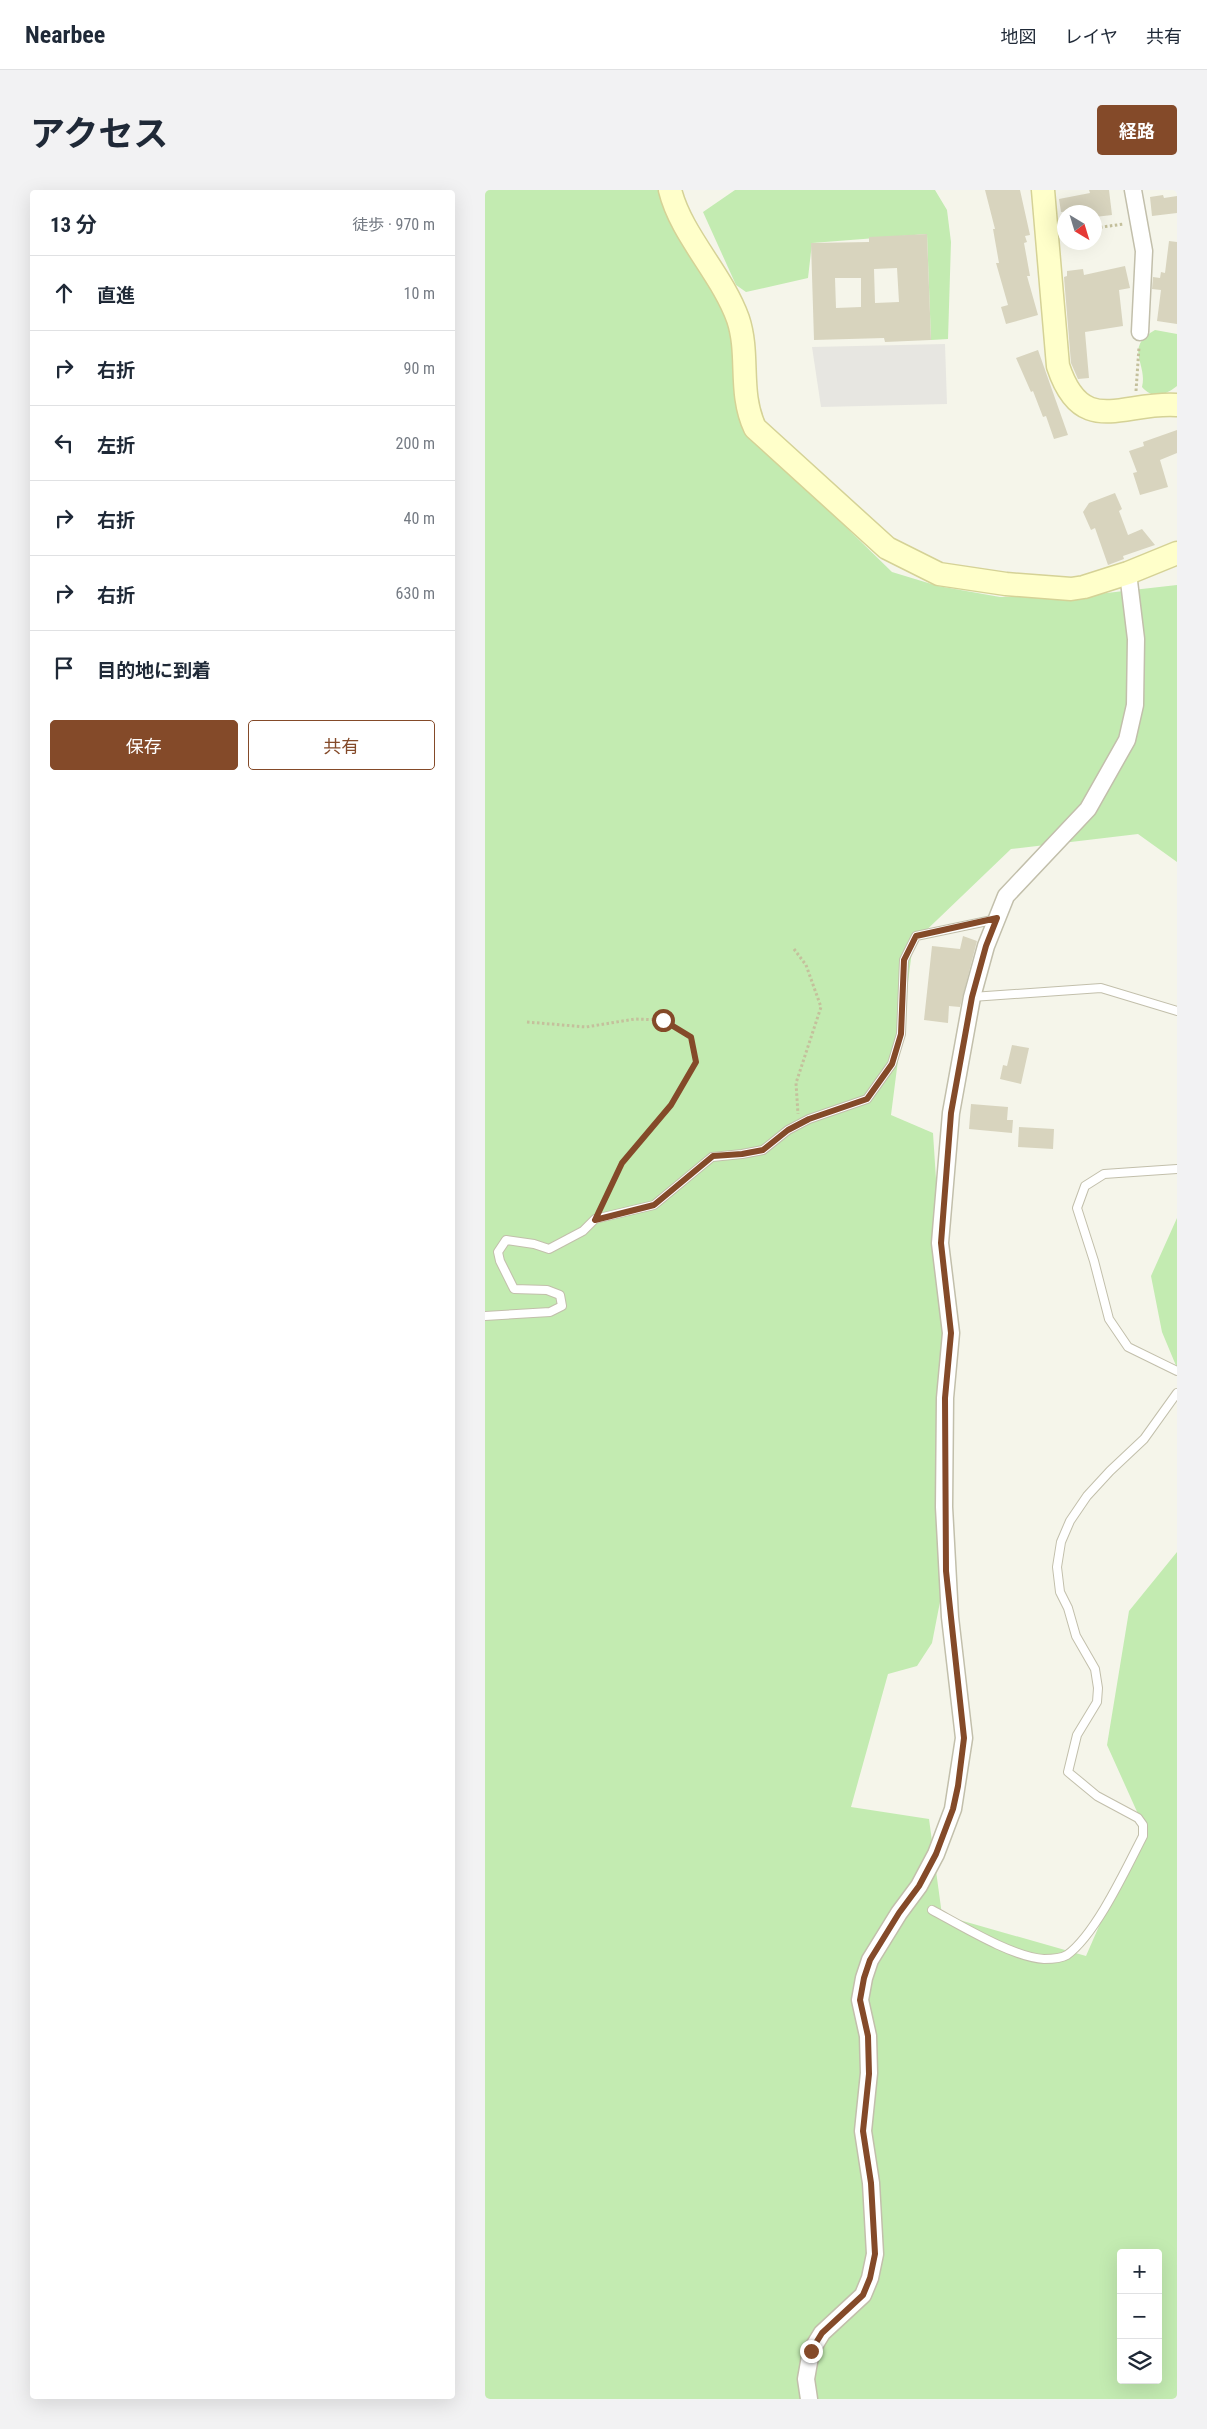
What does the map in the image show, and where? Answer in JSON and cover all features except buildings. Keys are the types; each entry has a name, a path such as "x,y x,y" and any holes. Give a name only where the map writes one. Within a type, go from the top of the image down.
{"street":[{"path":"670,190 700,252 726,290 739,321 744,394 748,413 755,428 887,548 939,574 1007,584 1071,589 1128,573 1177,553"},
{"path":"1043,190 1058,366 1065,386 1079,403 1091,410 1109,412 1177,405"},
{"path":"1133,190 1145,268 1140,332"},
{"path":"809,2399 806,2379 811,2351 822,2333 863,2295 870,2278 875,2254 871,2183 863,2131 869,2074 868,2036 860,2000 864,1978 870,1960 899,1913 919,1886 936,1854 953,1809 964,1738 946,1571 945,1398 951,1333 941,1243 951,1113 972,997 986,946 1006,896 1088,809 1127,740 1135,705 1136,639 1128,573"}],"lane":[{"path":"485,1316 549,1312 562,1306 560,1295 547,1290 514,1289 500,1261 498,1252 506,1240 534,1244 549,1249 583,1231 595,1220 654,1205 713,1156 763,1150 799,1125 867,1099 892,1064 901,1034 904,960 916,936 997,918"},
{"path":"972,997 1101,988 1177,1010"},
{"path":"1177,1169 1104,1174 1085,1186 1077,1208 1094,1261 1109,1319 1129,1347 1177,1371"},
{"path":"932,1910 1013,1951 1044,1959 1065,1956 1079,1942 1110,1899 1143,1836 1143,1825 1138,1818 1097,1796 1069,1772 1077,1735 1097,1702 1098,1688 1095,1669 1076,1636 1069,1608 1060,1592 1057,1567 1061,1542 1071,1521 1087,1496 1144,1439 1177,1393"}],"path":[{"path":"1102,227 1139,222"},
{"path":"1135,408 1140,332"},
{"path":"794,949 806,965 821,1006 796,1083 799,1125"},
{"path":"527,1022 586,1027 635,1020 663,1020 691,1037 696,1062 671,1105 622,1163 595,1220"}],"green space":[{"path":"485,190 664,190 729,312 764,420 811,493 892,572 938,586 1000,597 1080,596 1177,585 1177,862 1138,834 1011,849 913,943 891,1115 933,1133 942,1271 942,1405 946,1571 932,1643 917,1666 888,1674 851,1807 929,1819 942,1915 1086,1956 1143,1825 1107,1745 1129,1611 1177,1552 1177,2399 485,2399"},
{"path":"735,190 935,190 947,210 951,242 948,339 931,340 927,234 812,243 808,278 746,292 736,285 703,212"},
{"path":"1155,330 1177,334 1177,386 1159,395 1151,394 1142,387 1143,378 1138,350 1140,343 1145,337"},
{"path":"1177,1218 1177,1368 1162,1332 1151,1276"}],"shaded area":[{"path":"945,344 947,404 821,407 812,347"}],"route":[{"path":"663,1020 691,1037 696,1062 671,1105 622,1163 595,1220 654,1205 713,1156 763,1150 788,1130 809,1119 867,1099 892,1064 901,1034 904,960 916,936 997,918 986,946 972,997 951,1113 941,1243 951,1333 945,1398 944,1507 946,1571 964,1738 958,1786 953,1809 936,1854 919,1886 899,1913 870,1960 864,1978 860,2000 868,2036 869,2074 863,2131 871,2183 875,2254 870,2278 863,2295 822,2333 811,2351"}]}
